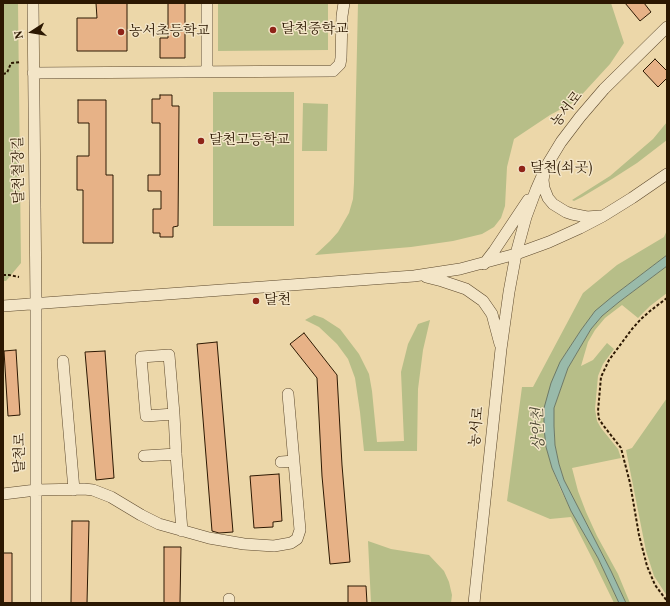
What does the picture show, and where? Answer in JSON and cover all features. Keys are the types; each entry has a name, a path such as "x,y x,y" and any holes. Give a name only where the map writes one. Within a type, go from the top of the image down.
{"street":[{"name":"달천철장길","path":"33,3 36,304"},
{"path":"207,3 207,72"},
{"path":"33,74 333,71 340,64 342,58 342,16 344,3"},
{"name":"농서로","path":"474,603 501,349 509,292 516,254 536,190 544,171 561,142 580,117 604,89 667,27"},
{"path":"544,171 544,188 548,198 553,204 572,214 586,217 603,216"},
{"path":"3,306 439,273 484,264 549,242 603,216 653,185 667,174"},
{"path":"653,185 667,185"},
{"path":"484,264 536,190"},
{"path":"414,276 442,281 466,289 483,301 492,314 501,349"},
{"name":"달천로","path":"36,304 36,603"},
{"path":"174,414 146,416 141,357 169,355 174,414 182,531"},
{"path":"63,361 74,490"},
{"path":"3,494 36,490 84,489 103,493 159,524 182,531 233,543 279,546 295,541 300,530 288,394"},
{"path":"144,456 176,454"},
{"path":"281,462 294,461"}],"path":[{"path":"3,74 7,73 11,63 21,62"},
{"path":"3,275 19,277"},
{"path":"667,298 650,311 632,329 609,360 601,377 598,411 603,425 621,448 630,483 639,536 647,566 655,585 667,601"}],"green space":[{"path":"3,3 18,3 21,263 6,281 3,281"},
{"name":"달천중학교","path":"218,3 328,3 328,50 218,51"},
{"path":"358,3 611,3 624,43 610,64 576,101 550,115 514,139 507,167 505,206 501,218 494,227 482,234 453,241 411,247 315,255 338,232 349,213 353,199"},
{"path":"213,92 294,92 294,226 213,226"},
{"path":"303,103 328,104 327,151 302,151"},
{"path":"667,122 667,140 637,163 612,179 582,197 574,201 572,200 610,176 653,139"},
{"path":"667,230 667,255 613,296 595,312 560,362 546,447 560,488 571,511 598,558 619,603 614,603 571,517 550,519 507,501 522,387 533,387 583,293 617,265 664,237"},
{"path":"667,266 667,293 650,306 638,318 622,305 605,318 595,330 588,342 581,366 593,360 607,343 614,349 603,364 598,376 595,409 597,421 618,449 621,458 572,468 578,491 586,512 597,536 618,574 630,603 626,603 564,480 555,445 554,408 568,368 591,329 602,316"},
{"path":"314,315 323,318 340,329 359,354 369,374 377,442 404,441 401,372 408,344 418,324 430,320 423,350 418,389 417,451 364,451 355,378 348,359 337,344 319,327 305,320"},
{"path":"667,398 667,596 654,576 646,551 626,450 632,448"},
{"path":"368,541 391,549 429,555 444,571 449,582 452,595 451,603 371,603"}],"shaded area":[{"path":"667,255 667,266 602,316 591,329 568,368 554,408 555,445 564,480 626,603 619,603 598,558 571,511 552,468 546,447 544,408 551,383 560,362 595,311"}],"building":[{"path":"96,3 127,3 127,51 77,51 77,18 97,18"},
{"path":"168,3 185,3 185,58 160,58 160,38 168,38"},
{"path":"625,3 644,3 651,12 640,21"},
{"path":"655,59 667,71 667,78 658,87 643,71"},
{"path":"160,95 172,95 172,106 179,106 178,226 173,227 173,237 160,237 160,233 153,233 153,209 161,209 161,191 148,191 148,175 160,175 160,123 152,123 152,99 160,99"},
{"path":"78,100 106,100 106,175 113,175 113,243 83,243 83,190 77,190 77,156 89,156 89,123 78,123"},
{"path":"304,333 337,375 342,465 350,562 330,564 322,476 317,378 290,344"},
{"path":"217,342 233,532 219,533 212,531 197,344"},
{"path":"16,350 20,415 8,416 4,351"},
{"path":"105,351 114,478 96,480 85,352"},
{"path":"279,474 282,521 273,522 273,527 254,528 250,476"},
{"path":"72,521 89,521 87,603 71,603"},
{"path":"164,547 181,547 180,603 164,603"},
{"path":"3,553 12,553 12,603 3,603"},
{"path":"348,586 366,586 367,603 348,603"}],"place":[{"name":"달천중학교","path":"273,30"},
{"name":"농서초등학교","path":"121,32"},
{"name":"달천고등학교","path":"201,141"},
{"name":"달천(쇠곳)","path":"522,169"},
{"name":"달천","path":"256,301"}],"water label":[{"name":"상안천","path":"540,429"}]}
